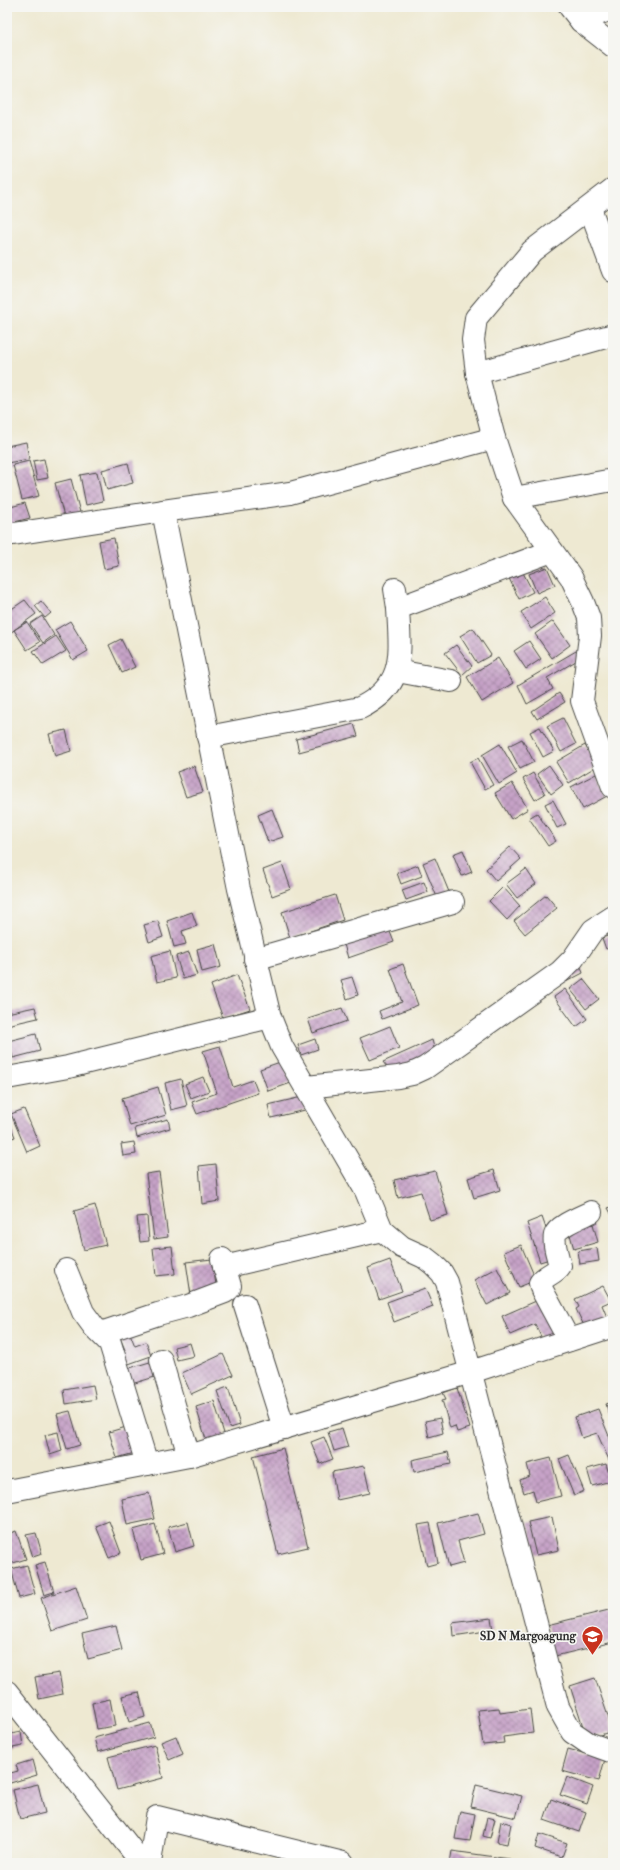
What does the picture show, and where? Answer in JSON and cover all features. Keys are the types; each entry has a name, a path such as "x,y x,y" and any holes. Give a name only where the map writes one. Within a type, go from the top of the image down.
{"street":[{"path":"575,14 613,8"},
{"path":"575,14 613,46"},
{"path":"613,189 532,251 476,318 473,340 477,373 494,438 514,498 571,577 584,602 589,618 590,636 582,701 613,787"},
{"path":"590,208 613,271"},
{"path":"477,373 613,336"},
{"path":"7,535 290,493 494,438"},
{"path":"514,498 613,480"},
{"path":"163,511 208,737 255,959 270,1017 282,1047 307,1087 366,1191 382,1230 402,1247 424,1258 442,1273 447,1282 558,1707 572,1732 588,1743 613,1752"},
{"path":"208,737 360,708 374,701 386,690 397,671 399,640 397,598 552,551"},
{"path":"397,671 451,681"},
{"path":"255,959 453,902"},
{"path":"307,1087 398,1077 425,1068 560,972 573,960 593,930 613,917"},
{"path":"7,1078 68,1067 270,1017"},
{"path":"569,1340 542,1290 540,1283 544,1277 558,1270 560,1266 555,1240 557,1231 563,1226 591,1212"},
{"path":"101,1333 158,1314 188,1306 225,1292 230,1289 230,1286 223,1263 382,1230"},
{"path":"66,1270 83,1312 110,1343 147,1464"},
{"path":"246,1305 284,1428"},
{"path":"7,1492 190,1456 471,1372 613,1326"},
{"path":"161,1360 190,1456"},
{"path":"7,1692 142,1863"},
{"path":"150,1863 157,1817 343,1863"}],"building":[{"path":"26,442 29,459 7,463 7,446"},
{"path":"44,459 48,478 37,480 33,461"},
{"path":"29,461 39,496 22,500 13,465"},
{"path":"128,463 133,483 107,490 102,470"},
{"path":"97,472 103,501 86,505 80,475"},
{"path":"71,479 81,516 65,520 55,483"},
{"path":"25,503 30,518 7,524 7,508"},
{"path":"114,538 119,566 104,569 99,541"},
{"path":"519,565 533,592 519,599 506,572"},
{"path":"547,567 555,585 537,593 529,574"},
{"path":"545,597 555,613 531,629 521,612"},
{"path":"25,600 36,614 10,633 7,629 7,612"},
{"path":"41,601 51,613 45,618 35,606"},
{"path":"42,616 54,635 43,643 30,624"},
{"path":"70,621 88,651 73,660 55,630"},
{"path":"553,621 570,645 552,658 535,634"},
{"path":"27,622 40,642 27,650 14,630"},
{"path":"473,628 491,655 477,663 460,636"},
{"path":"56,636 66,651 43,665 33,651"},
{"path":"121,639 135,667 122,673 109,645"},
{"path":"529,641 541,659 526,669 514,651"},
{"path":"456,645 472,666 462,675 445,653"},
{"path":"576,651 581,658 547,678 553,689 527,704 518,685"},
{"path":"498,658 513,683 482,702 467,677"},
{"path":"559,693 565,702 537,719 532,711"},
{"path":"563,718 576,744 561,752 547,726"},
{"path":"354,724 358,736 299,752 296,739"},
{"path":"540,727 554,751 543,757 530,732"},
{"path":"66,730 71,751 55,756 49,734"},
{"path":"522,739 534,762 520,769 508,746"},
{"path":"500,744 517,773 499,784 482,755"},
{"path":"585,745 597,766 569,783 556,762"},
{"path":"478,758 493,785 485,789 470,762"},
{"path":"549,765 563,785 551,794 537,774"},
{"path":"194,766 203,792 186,797 177,772"},
{"path":"533,773 545,794 535,800 523,779"},
{"path":"596,774 607,796 583,809 571,787"},
{"path":"512,783 528,809 511,819 495,793"},
{"path":"553,800 566,824 557,828 545,804"},
{"path":"272,809 283,837 268,842 258,815"},
{"path":"537,813 556,841 548,846 529,818"},
{"path":"510,847 521,859 496,881 486,869"},
{"path":"463,850 472,872 462,876 453,854"},
{"path":"435,858 449,892 437,897 423,863"},
{"path":"282,863 291,889 272,896 263,870"},
{"path":"418,865 422,876 401,884 397,873"},
{"path":"526,869 536,884 517,898 506,884"},
{"path":"424,882 428,892 406,900 402,890"},
{"path":"503,887 520,906 507,920 489,901"},
{"path":"335,895 343,920 290,938 282,912"},
{"path":"546,895 557,908 525,934 514,921"},
{"path":"192,912 197,926 182,931 186,944 174,947 167,921"},
{"path":"158,921 163,937 149,942 144,925"},
{"path":"388,927 394,942 348,958 343,941"},
{"path":"613,934 613,947 606,949 602,938"},
{"path":"215,944 221,967 202,972 197,949"},
{"path":"170,951 176,978 157,982 151,956"},
{"path":"189,952 197,975 183,979 176,956"},
{"path":"578,959 583,973 558,986"},
{"path":"403,964 418,1005 382,1019 379,1011 402,1002 390,969"},
{"path":"237,975 250,1009 223,1018 211,985"},
{"path":"352,977 358,995 347,999 341,980"},
{"path":"583,979 599,999 586,1009 570,989"},
{"path":"565,989 587,1019 576,1027 554,997"},
{"path":"35,1007 38,1018 7,1025 7,1013"},
{"path":"342,1008 347,1021 313,1033 308,1019"},
{"path":"390,1026 399,1048 370,1060 360,1038"},
{"path":"36,1034 40,1051 13,1058 8,1041"},
{"path":"315,1039 318,1049 301,1055 298,1045"},
{"path":"432,1040 436,1055 391,1072 383,1062"},
{"path":"220,1046 233,1087 253,1080 258,1093 197,1114 192,1102 217,1093 203,1051"},
{"path":"283,1061 291,1083 268,1091 260,1069"},
{"path":"203,1077 209,1091 191,1098 185,1084"},
{"path":"181,1079 187,1106 171,1110 165,1083"},
{"path":"158,1087 166,1115 130,1126 122,1098"},
{"path":"302,1097 305,1110 271,1118 268,1105"},
{"path":"24,1109 40,1146 27,1152 11,1114"},
{"path":"7,1116 15,1137 7,1140"},
{"path":"168,1119 170,1128 137,1138 135,1128"},
{"path":"134,1142 136,1154 123,1156 121,1144"},
{"path":"216,1164 219,1201 202,1204 199,1166"},
{"path":"494,1170 500,1190 474,1198 468,1178"},
{"path":"435,1171 448,1215 430,1220 421,1192 398,1198 394,1180"},
{"path":"159,1172 168,1237 154,1239 146,1174"},
{"path":"95,1205 106,1245 84,1250 74,1211"},
{"path":"613,1206 613,1217 608,1208"},
{"path":"147,1216 149,1241 140,1242 137,1217"},
{"path":"542,1217 556,1257 540,1262 527,1223"},
{"path":"593,1224 598,1242 574,1249 569,1231"},
{"path":"521,1245 536,1280 519,1287 504,1252"},
{"path":"172,1246 175,1274 156,1276 153,1248"},
{"path":"597,1248 599,1261 580,1264 578,1251"},
{"path":"212,1259 217,1291 191,1295 186,1262"},
{"path":"390,1260 402,1291 379,1299 368,1268"},
{"path":"497,1268 510,1293 487,1305 474,1280"},
{"path":"603,1286 611,1301 602,1305 609,1322 587,1332 576,1309 579,1307 575,1299"},
{"path":"425,1288 433,1307 394,1322 387,1302"},
{"path":"543,1298 560,1333 543,1341 535,1324 510,1335 502,1316"},
{"path":"129,1331 135,1346 146,1342 151,1356 123,1366 118,1352 125,1350 119,1335"},
{"path":"190,1343 194,1356 177,1360 174,1347"},
{"path":"223,1354 233,1375 191,1394 182,1373"},
{"path":"153,1361 158,1376 125,1386 120,1371"},
{"path":"93,1385 96,1399 66,1404 64,1390"},
{"path":"228,1387 240,1425 230,1428 217,1391"},
{"path":"457,1388 470,1428 457,1432 455,1426 450,1428 442,1400 446,1399 443,1393"},
{"path":"214,1401 226,1440 208,1446 196,1407"},
{"path":"613,1402 613,1424 606,1404"},
{"path":"598,1409 613,1446 613,1458 609,1460 597,1433 582,1438 575,1417"},
{"path":"70,1411 80,1445 67,1449 57,1414"},
{"path":"440,1418 443,1433 429,1437 425,1421"},
{"path":"133,1425 141,1451 117,1458 109,1432"},
{"path":"342,1428 348,1447 334,1451 328,1432"},
{"path":"58,1432 62,1451 50,1455 45,1435"},
{"path":"324,1437 333,1459 320,1464 311,1442"},
{"path":"283,1448 308,1547 278,1554 253,1456"},
{"path":"448,1452 451,1464 414,1472 412,1460"},
{"path":"569,1455 584,1491 574,1496 559,1459"},
{"path":"551,1458 561,1496 536,1502 533,1490 524,1493 520,1480 530,1476 527,1464"},
{"path":"606,1464 611,1481 592,1486 587,1469"},
{"path":"364,1466 370,1493 337,1500 332,1472"},
{"path":"149,1493 155,1519 127,1525 122,1499"},
{"path":"478,1513 484,1534 458,1541 464,1563 449,1567 438,1523"},
{"path":"552,1517 559,1550 536,1555 528,1522"},
{"path":"109,1521 121,1553 109,1558 96,1526"},
{"path":"188,1522 194,1546 175,1552 168,1527"},
{"path":"430,1523 438,1563 427,1566 418,1525"},
{"path":"155,1524 163,1554 141,1560 133,1530"},
{"path":"16,1531 26,1559 10,1564 7,1555 7,1534"},
{"path":"36,1533 42,1554 33,1557 26,1535"},
{"path":"45,1562 54,1592 44,1595 35,1565"},
{"path":"27,1565 35,1594 19,1598 11,1569"},
{"path":"76,1586 87,1620 52,1631 41,1598"},
{"path":"613,1609 613,1642 555,1656 547,1625"},
{"path":"491,1618 493,1630 453,1636 452,1623"},
{"path":"116,1626 122,1650 88,1659 82,1634"},
{"path":"59,1673 63,1694 39,1699 35,1677"},
{"path":"595,1678 613,1731 587,1739 570,1686"},
{"path":"139,1692 145,1717 129,1722 122,1696"},
{"path":"110,1699 115,1726 97,1729 92,1703"},
{"path":"499,1708 500,1713 530,1709 533,1733 503,1737 504,1743 483,1745 478,1710"},
{"path":"8,1717 11,1734 21,1732 23,1746 7,1749"},
{"path":"150,1723 154,1737 98,1752 94,1738"},
{"path":"176,1736 183,1754 169,1760 161,1742"},
{"path":"155,1745 163,1778 117,1790 108,1757"},
{"path":"568,1749 605,1759 599,1781 562,1771"},
{"path":"33,1760 37,1775 7,1784 7,1774 18,1771 16,1765"},
{"path":"567,1777 593,1787 587,1804 560,1795"},
{"path":"38,1784 45,1813 20,1819 13,1790"},
{"path":"476,1785 522,1796 516,1818 471,1807"},
{"path":"551,1799 586,1812 579,1832 544,1820"},
{"path":"460,1811 475,1814 470,1841 455,1839"},
{"path":"487,1817 495,1819 490,1838 483,1836"},
{"path":"501,1821 511,1824 507,1844 497,1842"},
{"path":"539,1834 567,1843 562,1857 535,1848"},
{"path":"452,1851 510,1859 509,1863 450,1863"}],"place":[{"name":"SD N Margoagung","path":"592,1656"}]}
